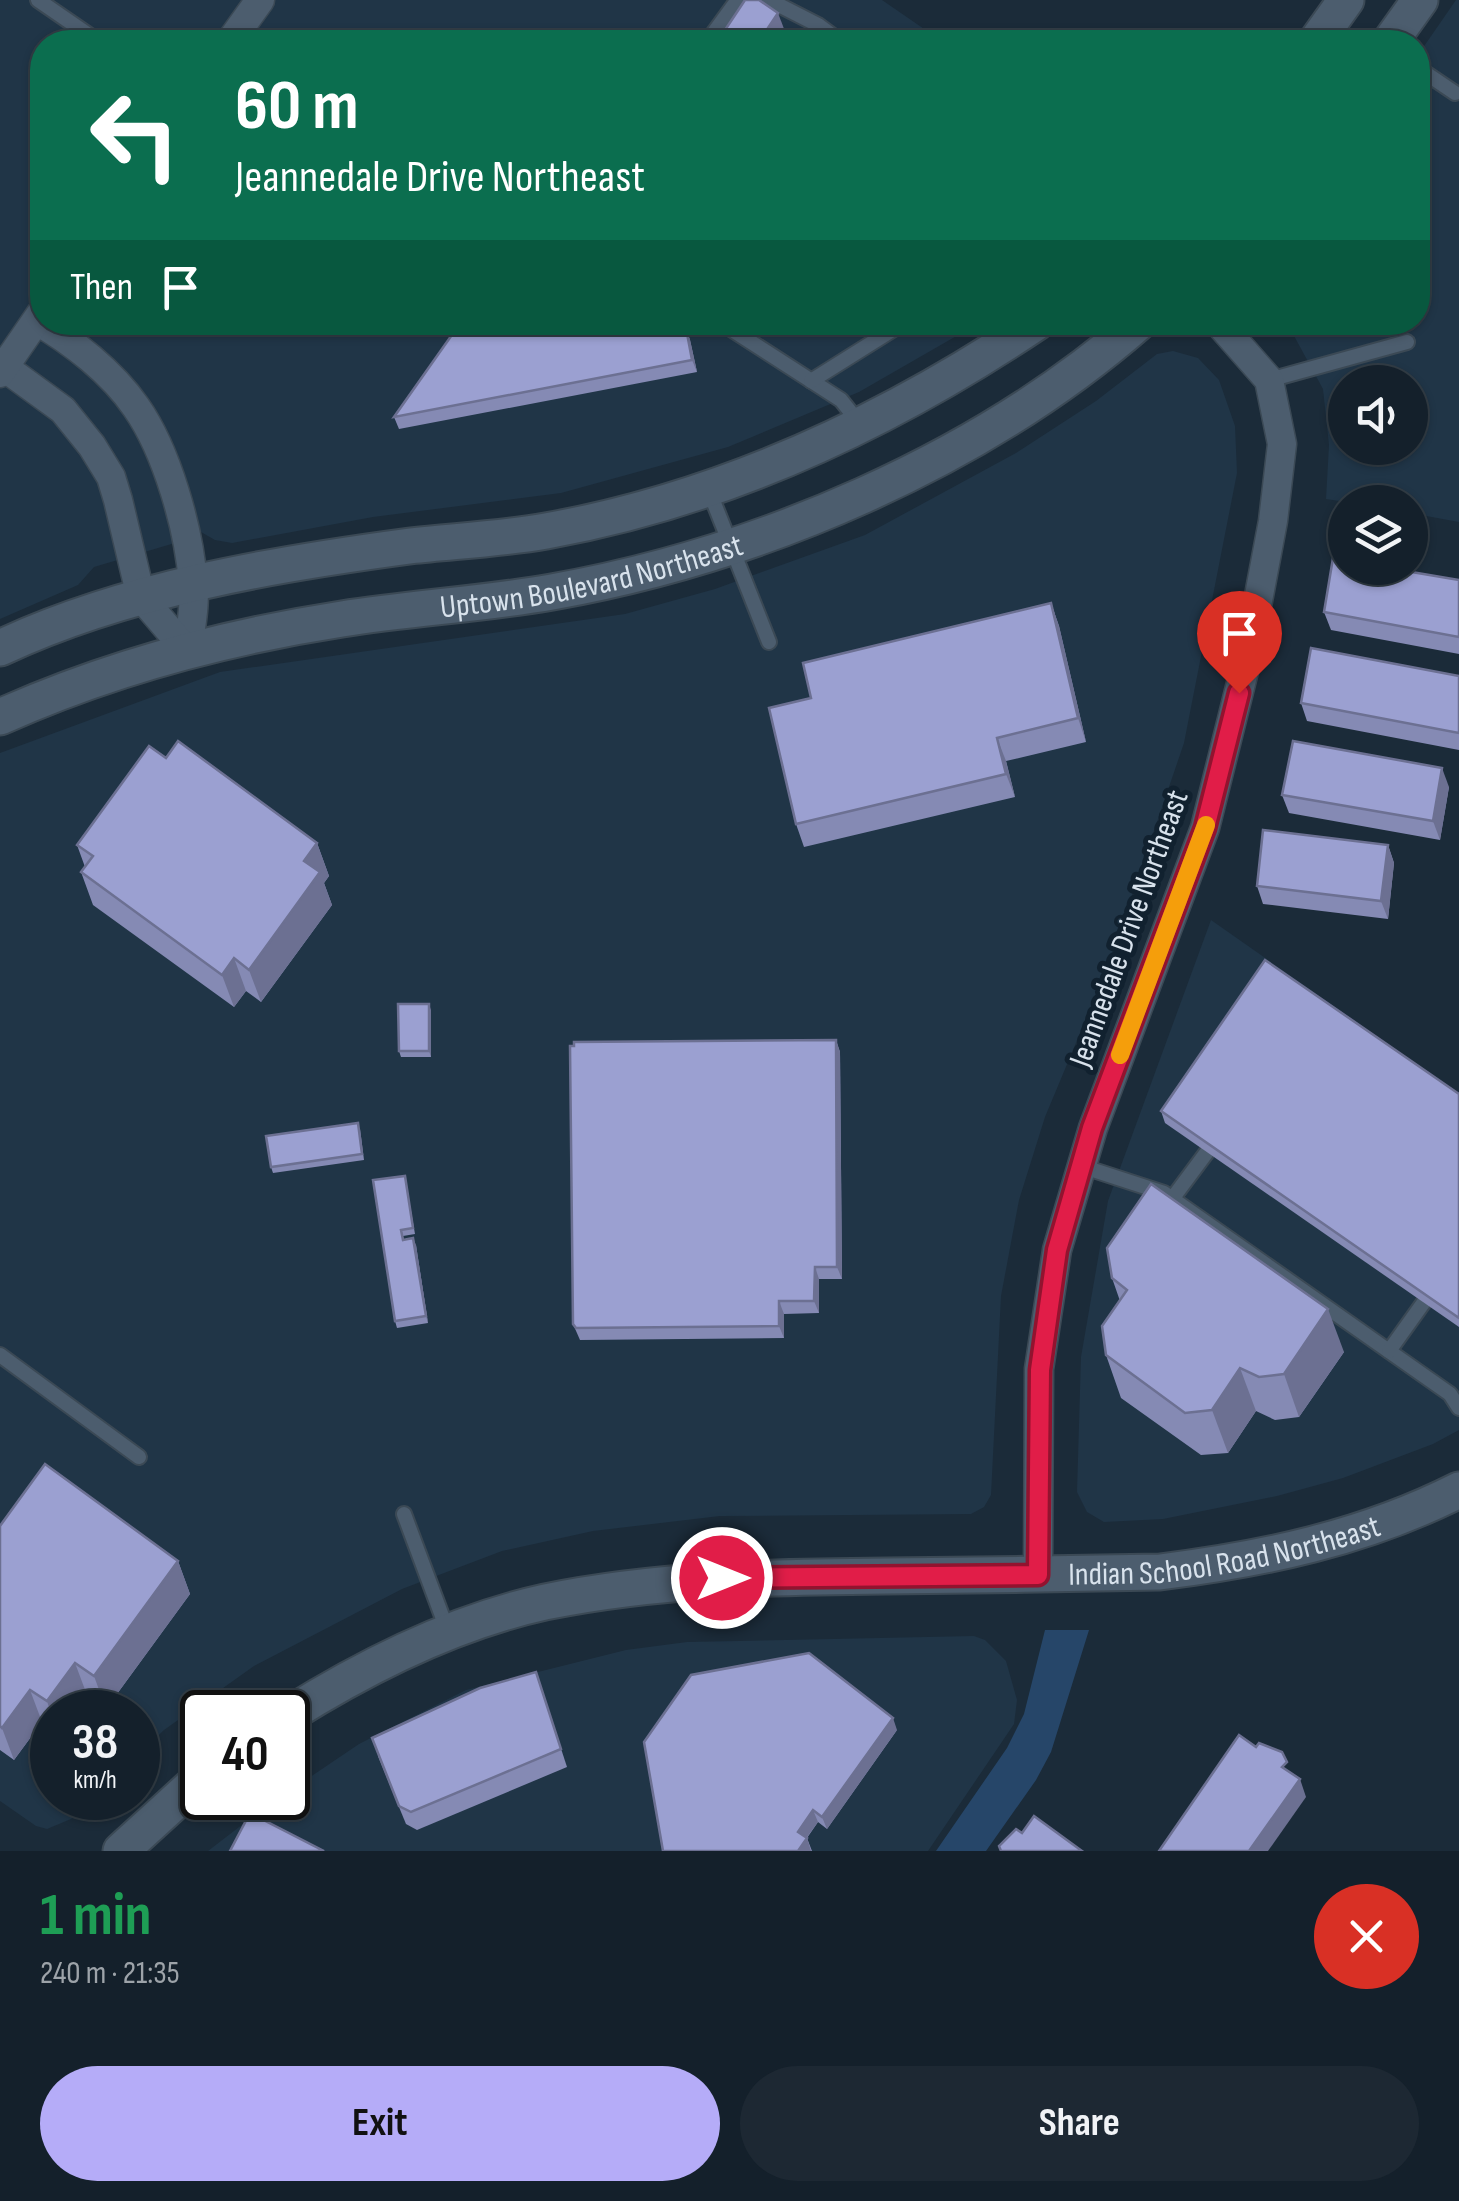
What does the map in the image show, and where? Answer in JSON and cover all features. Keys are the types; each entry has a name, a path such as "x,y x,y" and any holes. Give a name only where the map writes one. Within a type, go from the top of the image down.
{"street":[{"path":"239,30 260,0"},
{"path":"1325,30 1346,0"},
{"path":"1399,30 1420,0"},
{"path":"30,330 2,370 63,410 102,461 118,500 141,596 188,652"},
{"path":"63,335 136,407 166,467 185,534 194,586 188,652"},
{"name":"Uptown Boulevard Northeast","path":"0,648 141,596 326,558 546,531 658,504 770,468 862,426 1018,335"},
{"name":"Uptown Boulevard Northeast","path":"0,716 44,697 188,652 339,620 554,592 683,561 796,524 913,470 1026,407 1122,335"},
{"name":"Jeannedale Drive Northeast","path":"1038,1575 1040,1370 1057,1250 1092,1128 1205,828 1247,659 1273,521 1282,444 1268,380 1229,335"},
{"name":"Indian School Road Northeast","path":"310,1701 345,1680 448,1632 541,1603 630,1587 703,1580 1160,1572 1273,1556 1355,1532 1459,1490"},
{"path":"121,1851 180,1797"}],"lane":[{"path":"38,0 82,30"},
{"path":"716,30 734,4 768,0 824,30"},
{"path":"1430,76 1455,93"},
{"path":"740,335 841,400 862,426"},
{"path":"811,381 884,335"},
{"path":"1268,380 1407,342"},
{"path":"708,488 769,642"},
{"path":"1172,1199 1207,1152"},
{"path":"1082,1166 1172,1199 1450,1394 1459,1408"},
{"path":"1389,1351 1424,1302"},
{"path":"0,1356 139,1457"},
{"path":"404,1514 448,1632"}],"shaded area":[{"path":"0,0 882,0 926,30 30,30 30,335 958,335 859,392 728,447 561,493 373,517 232,543 201,532 94,567 78,585 0,619"},
{"path":"1459,0 1459,522 1428,516 1428,485 1328,485 1326,499 1328,463 1428,465 1428,365 1328,365 1328,436 1323,389 1294,335 1430,335 1430,38"},
{"path":"1173,351 1198,358 1219,380 1235,426 1237,473 1184,743 1106,971 1045,1117 1019,1200 1001,1296 991,1495 984,1507 971,1514 720,1516 593,1531 502,1551 402,1589 254,1666 220,1690 180,1690 180,1719 160,1734 160,1690 30,1690 30,1820 69,1820 47,1829 36,1826 0,1801 0,753 220,672 625,614 715,589 865,535 1016,453 1096,401 1157,354"},
{"path":"1211,920 1459,1094 1459,1430 1343,1478 1277,1496 1163,1519 1104,1522 1087,1512 1077,1492 1081,1357 1108,1201"},
{"path":"974,1636 985,1640 1006,1661 1017,1700 1014,1724 928,1851 208,1851 248,1820 310,1820 310,1777 359,1744 466,1690 626,1650 687,1642"}],"water":[{"path":"1045,1630 1089,1630 1051,1752 986,1851 936,1851 1007,1748 1024,1714"}],"building":[{"path":"745,0 759,0 778,13 767,30 725,30"},
{"path":"452,335 687,335 692,360 394,417"},
{"path":"1428,575 1459,580 1459,637 1324,612 1328,585 1428,585"},
{"path":"1051,603 1078,718 997,738 1006,774 796,824 769,708 811,698 803,663"},
{"path":"1311,648 1459,676 1459,733 1301,703"},
{"path":"178,741 317,843 304,861 320,872 249,970 234,958 222,975 81,872 93,856 77,845 149,746 166,758"},
{"path":"1293,741 1442,768 1433,821 1282,795"},
{"path":"1263,830 1388,845 1381,901 1257,886"},
{"path":"1265,960 1459,1094 1459,1318 1161,1111"},
{"path":"398,1004 429,1004 429,1051 399,1051"},
{"path":"836,1040 837,1267 815,1267 814,1301 779,1301 779,1326 576,1328 570,1046 574,1042"},
{"path":"358,1123 362,1154 271,1167 266,1136"},
{"path":"405,1176 413,1228 401,1230 403,1240 413,1238 426,1316 395,1321 373,1180"},
{"path":"1151,1184 1328,1309 1284,1374 1259,1377 1240,1368 1212,1410 1185,1413 1106,1355 1102,1326 1127,1290 1112,1278 1107,1248"},
{"path":"45,1464 178,1561 94,1676 75,1663 55,1690 30,1690 2,1728 0,1726 0,1526"},
{"path":"809,1653 893,1718 822,1817 813,1810 798,1832 807,1838 798,1851 663,1851 644,1742 691,1675"},
{"path":"536,1672 561,1749 411,1812 399,1806 372,1738 480,1688"},
{"path":"1239,1735 1256,1747 1259,1743 1282,1752 1287,1762 1282,1767 1300,1779 1249,1851 1159,1851"},
{"path":"1034,1816 1082,1851 1001,1851 999,1846 1016,1829 1022,1833"},
{"path":"246,1820 264,1820 324,1851 230,1851"}],"slow traffic":[{"path":"1120,1055 1206,825"}],"route":[{"path":"722,1578 1038,1575 1040,1370 1057,1250 1092,1128 1205,828 1239,693"}]}
